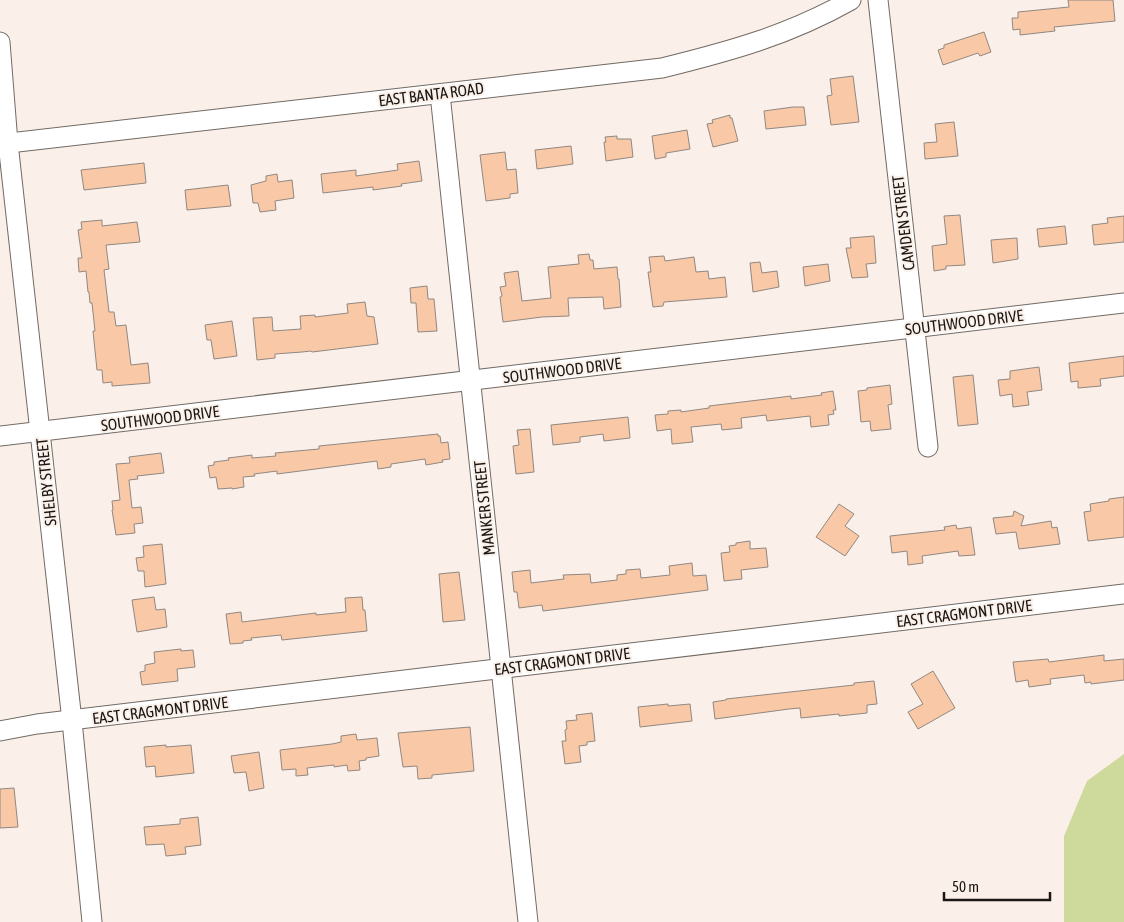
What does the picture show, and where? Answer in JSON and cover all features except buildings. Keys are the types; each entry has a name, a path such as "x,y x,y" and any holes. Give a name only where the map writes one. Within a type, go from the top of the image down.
{"street":[{"name":"EAST BANTA ROAD","path":"4,144 662,68 771,38 820,17 852,0"},
{"name":"CAMDEN STREET","path":"878,0 928,447"},
{"name":"SHELBY STREET","path":"0,42 4,144 40,432 92,922"},
{"name":"MANKER STREET","path":"440,94 528,922"},
{"name":"SOUTHWOOD DRIVE","path":"0,436 1124,303"},
{"name":"EAST CRAGMONT DRIVE","path":"0,731 37,724 1124,594"}],"green space":[{"path":"1124,754 1124,922 1064,922 1064,836 1087,781"}]}
